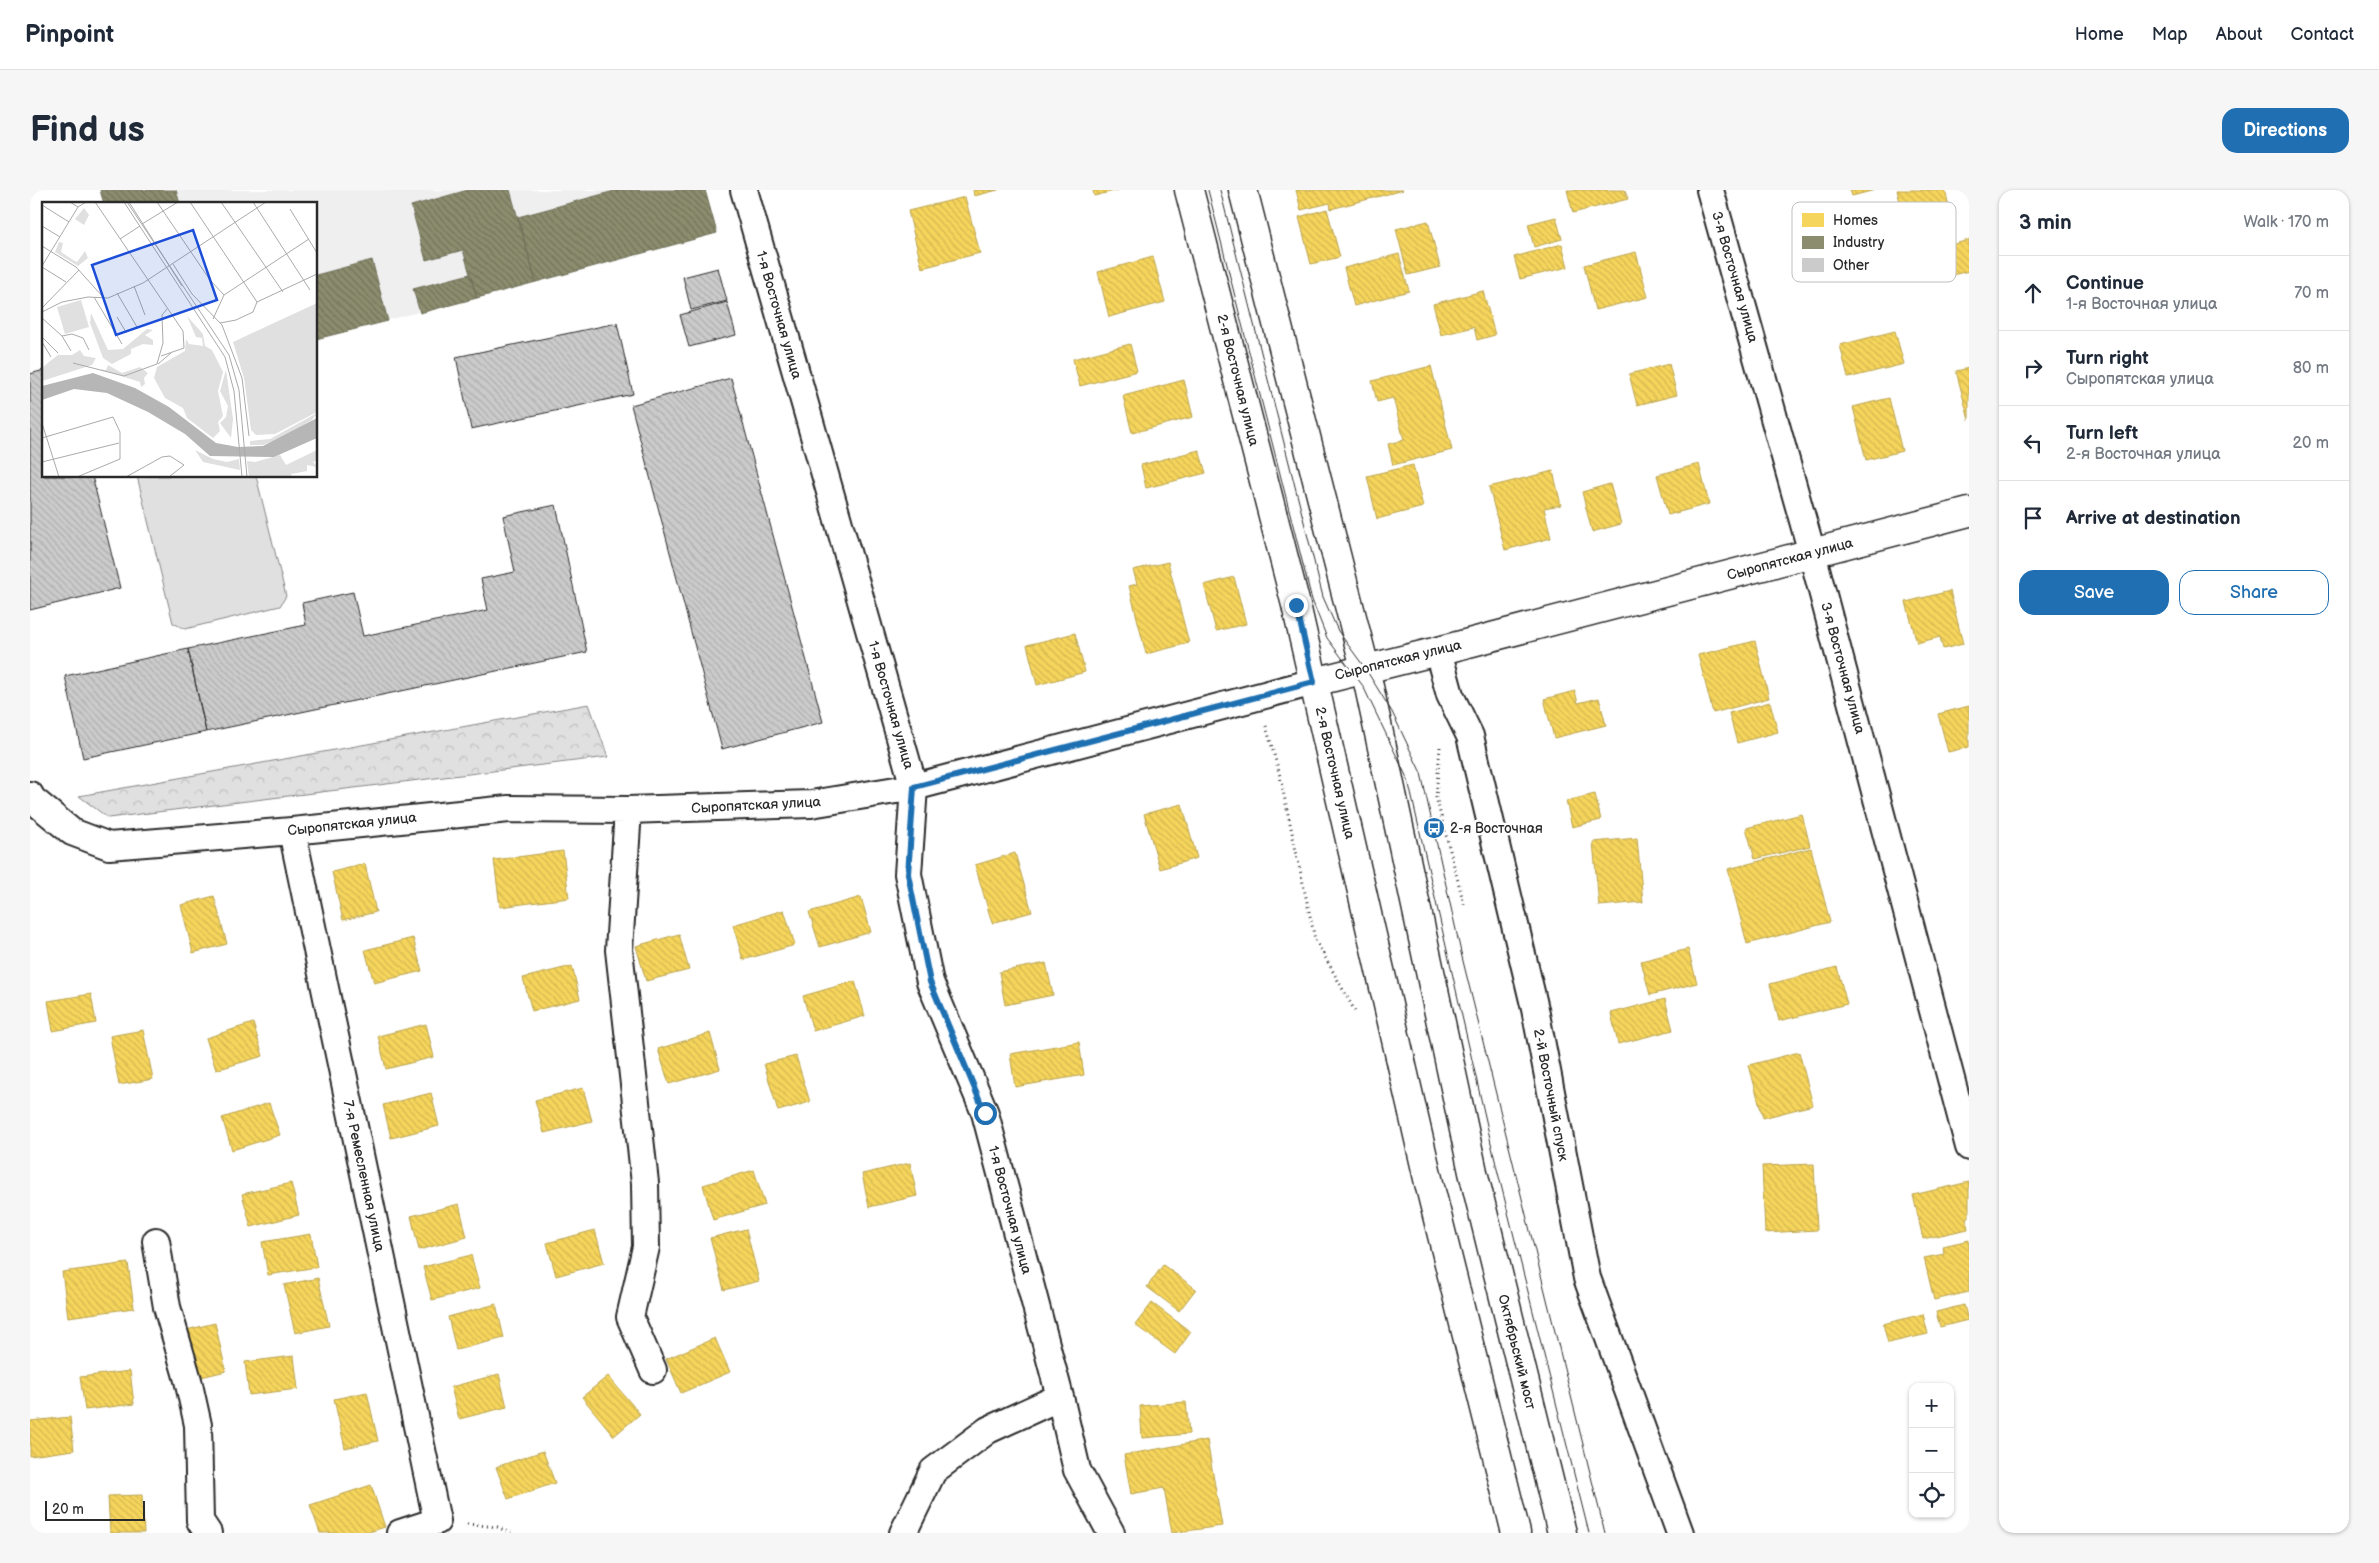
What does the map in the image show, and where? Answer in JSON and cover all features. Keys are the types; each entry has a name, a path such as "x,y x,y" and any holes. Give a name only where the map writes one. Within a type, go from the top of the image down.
{"main road":[{"name":"2-я Восточная улица","path":"1190,190 1296,605 1429,1183 1516,1533"},
{"path":"1242,190 1365,668"},
{"name":"Сыропятская улица","path":"1314,682 1969,512"},
{"name":"Октябрьский мост","path":"1365,668 1473,1172 1562,1533"}],"street":[{"name":"1-я Восточная улица","path":"744,190 914,787 908,874 930,982 985,1113 1060,1397 1076,1470 1111,1533"},
{"name":"3-я Восточная улица","path":"1710,190 1812,553 1969,1147"},
{"name":"2-й Восточный спуск","path":"1438,651 1450,695 1470,736 1535,1009 1587,1278 1680,1533"},
{"name":"Сыропятская улица","path":"31,798 72,832 109,846 292,831 509,808 628,810 810,804 914,787 1314,682"},
{"path":"628,810 619,950 646,1183 646,1247 630,1317 653,1370"},
{"name":"7-я Ремесленная улица","path":"292,831 437,1521"},
{"path":"156,1241 167,1306 188,1380 198,1425 200,1521 208,1533"},
{"path":"903,1533 933,1471 988,1430 1060,1397"},
{"path":"400,1533 437,1521"}],"path":[{"path":"1264,720 1279,772 1315,939 1358,1018"},
{"path":"1440,741 1436,797 1465,908"},
{"path":"437,1521 497,1527 511,1533"}],"shaded area":[{"path":"100,190 705,190 717,233 318,338 318,202 103,202"}],"green space":[{"path":"137,478 256,478 286,596 280,606 185,629 173,623"},
{"path":"589,704 608,757 108,818 79,796"}],"building: Homes":[{"path":"973,190 998,190 974,196"},
{"path":"1093,190 1118,190 1094,196"},
{"path":"1296,190 1403,190 1331,209 1330,203 1301,210"},
{"path":"1567,190 1625,190 1628,199 1573,213"},
{"path":"1850,190 1875,190 1852,196"},
{"path":"1897,190 1945,190 1948,202 1900,202"},
{"path":"965,197 980,253 922,268 908,211"},
{"path":"1327,209 1340,257 1311,264 1299,217"},
{"path":"1556,217 1562,239 1534,247 1528,224"},
{"path":"1428,221 1440,267 1408,275 1396,229"},
{"path":"1969,240 1969,271 1956,274 1956,243"},
{"path":"1562,244 1568,267 1520,279 1514,257"},
{"path":"1636,252 1648,297 1595,310 1584,265"},
{"path":"1399,254 1409,291 1354,306 1344,268"},
{"path":"1153,257 1165,302 1109,317 1098,272"},
{"path":"1483,291 1495,335 1477,340 1474,327 1441,335 1433,304"},
{"path":"1895,331 1904,364 1848,378 1840,345"},
{"path":"1130,344 1137,371 1080,386 1073,359"},
{"path":"1669,364 1677,395 1637,405 1629,374"},
{"path":"1431,366 1452,450 1393,465 1388,444 1404,440 1393,398 1377,402 1372,381"},
{"path":"1969,368 1969,420 1956,371"},
{"path":"1184,380 1193,417 1132,433 1123,396"},
{"path":"1889,398 1902,451 1866,460 1853,407"},
{"path":"1199,450 1206,473 1146,488 1141,465"},
{"path":"1699,464 1709,504 1668,515 1657,475"},
{"path":"1413,465 1423,507 1377,519 1367,476"},
{"path":"1553,471 1561,505 1544,508 1551,538 1505,550 1489,487"},
{"path":"1610,484 1621,524 1592,532 1582,492"},
{"path":"1168,562 1189,643 1146,654 1129,586 1137,584 1133,570"},
{"path":"1234,577 1246,624 1216,631 1204,585"},
{"path":"1950,591 1963,644 1943,649 1940,637 1917,643 1906,602"},
{"path":"1075,633 1085,672 1037,685 1027,645"},
{"path":"1755,641 1769,698 1713,713 1698,655"},
{"path":"1575,691 1578,703 1599,698 1606,725 1554,738 1544,699"},
{"path":"1770,702 1778,732 1737,743 1729,713"},
{"path":"1969,706 1969,747 1948,752 1938,714"},
{"path":"1595,794 1601,820 1572,827 1566,801"},
{"path":"1182,804 1197,858 1160,869 1144,814"},
{"path":"1802,814 1810,846 1755,859 1746,828"},
{"path":"1637,838 1643,902 1599,906 1593,842"},
{"path":"1811,848 1830,922 1747,944 1728,869"},
{"path":"563,851 569,898 500,907 494,860"},
{"path":"1015,853 1032,912 992,923 975,865"},
{"path":"365,864 376,912 343,920 332,872"},
{"path":"214,896 227,944 193,953 181,905"},
{"path":"861,897 871,932 820,947 809,912"},
{"path":"784,910 795,945 743,960 733,925"},
{"path":"679,934 689,970 646,981 636,946"},
{"path":"413,938 422,971 374,983 365,950"},
{"path":"1688,949 1697,983 1650,995 1641,961"},
{"path":"1046,963 1053,995 1005,1005 999,972"},
{"path":"572,966 580,999 532,1011 523,978"},
{"path":"1837,967 1847,1004 1779,1021 1770,984"},
{"path":"855,981 865,1016 813,1031 803,996"},
{"path":"91,994 96,1023 53,1031 48,1001"},
{"path":"1665,999 1673,1030 1618,1044 1611,1013"},
{"path":"253,1023 263,1056 216,1070 206,1038"},
{"path":"426,1024 434,1057 386,1069 378,1036"},
{"path":"143,1030 153,1079 119,1085 110,1036"},
{"path":"710,1033 720,1069 669,1084 658,1049"},
{"path":"1079,1042 1084,1075 1015,1087 1010,1054"},
{"path":"1799,1052 1813,1105 1763,1118 1749,1065"},
{"path":"796,1056 810,1102 778,1111 764,1064"},
{"path":"583,1088 592,1121 544,1133 535,1100"},
{"path":"431,1093 439,1126 391,1138 383,1105"},
{"path":"269,1103 280,1135 232,1150 222,1118"},
{"path":"910,1163 917,1196 869,1207 862,1174"},
{"path":"1814,1164 1817,1230 1765,1233 1762,1166"},
{"path":"754,1170 765,1205 713,1220 703,1185"},
{"path":"1969,1182 1969,1217 1966,1218 1968,1229 1923,1239 1913,1195"},
{"path":"291,1183 299,1215 251,1227 242,1194"},
{"path":"459,1204 467,1237 419,1250 411,1216"},
{"path":"746,1229 759,1281 724,1290 710,1238"},
{"path":"595,1230 604,1263 556,1276 547,1243"},
{"path":"311,1234 317,1267 268,1275 262,1242"},
{"path":"1969,1240 1969,1292 1934,1300 1924,1258 1944,1254 1943,1246"},
{"path":"471,1255 480,1288 432,1300 423,1267"},
{"path":"128,1263 134,1308 68,1317 62,1272"},
{"path":"1163,1265 1196,1289 1179,1311 1147,1287"},
{"path":"318,1278 329,1326 295,1333 284,1285"},
{"path":"1152,1303 1191,1332 1175,1354 1135,1325"},
{"path":"496,1304 504,1338 456,1350 448,1317"},
{"path":"1964,1305 1968,1320 1940,1327 1936,1312"},
{"path":"1923,1314 1928,1334 1888,1343 1883,1324"},
{"path":"215,1323 226,1371 193,1379 182,1331"},
{"path":"715,1338 730,1372 681,1393 666,1359"},
{"path":"294,1356 298,1389 249,1395 245,1362"},
{"path":"130,1371 134,1404 85,1410 80,1377"},
{"path":"499,1374 507,1407 459,1419 451,1387"},
{"path":"608,1376 640,1414 614,1436 582,1397"},
{"path":"367,1392 378,1441 345,1448 334,1399"},
{"path":"1186,1402 1189,1434 1142,1438 1140,1406"},
{"path":"70,1417 74,1450 30,1456 30,1421"},
{"path":"1207,1440 1222,1526 1172,1533 1164,1488 1131,1494 1124,1455"},
{"path":"543,1451 555,1483 508,1499 496,1467"},
{"path":"371,1485 385,1527 366,1533 320,1533 310,1505"},
{"path":"142,1495 144,1533 110,1533 108,1496"}],"building: Industry":[{"path":"100,190 176,190 179,202 103,202"},
{"path":"468,190 510,190 536,282 477,298 463,250 426,260 411,206"},
{"path":"618,190 705,190 717,233 536,282 518,217"},
{"path":"372,260 388,321 318,338 318,274"},
{"path":"470,274 477,298 420,313 413,289"}],"building: Other":[{"path":"718,268 727,301 691,310 683,277"},
{"path":"727,302 736,335 689,347 680,315"},
{"path":"617,323 633,394 471,429 456,357"},
{"path":"42,371 42,478 92,478 120,588 30,610 30,374"},
{"path":"731,378 823,722 722,749 631,405"},
{"path":"556,505 587,652 206,732 188,649 306,625 302,603 353,592 363,636 488,610 481,579 515,572 503,516"},
{"path":"188,649 206,732 83,758 65,676"}],"tram line":[{"path":"1208,190 1312,600 1327,638 1363,686 1408,780 1497,1169 1589,1533"},
{"path":"1220,190 1323,597 1338,631 1365,668 1392,712 1421,773 1462,957 1605,1533"}],"place":[{"name":"2-я Восточная","path":"1434,828"}],"route":[{"path":"985,1113 930,982 908,874 914,787 1314,682 1296,605"}]}
